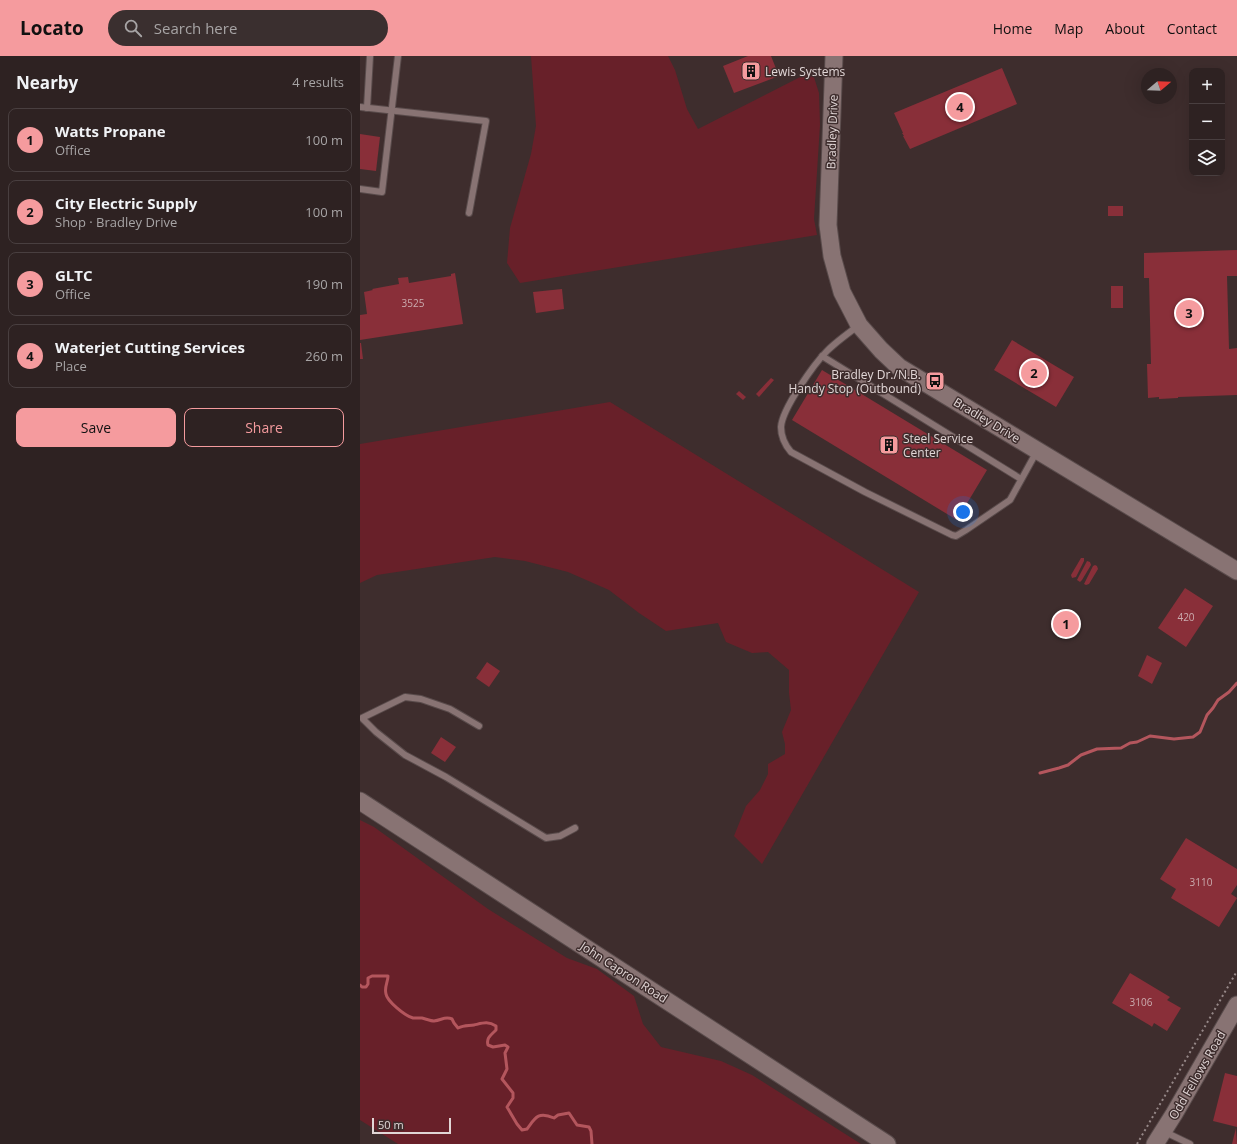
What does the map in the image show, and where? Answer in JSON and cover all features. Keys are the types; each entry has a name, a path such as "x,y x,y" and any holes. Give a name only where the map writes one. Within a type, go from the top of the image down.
{"street":[{"name":"Bradley Drive","path":"834,56 828,225 832,256 842,292 859,324 881,350 899,367 1237,571"},
{"name":"John Capron Road","path":"360,801 887,1144"},
{"name":"Odd Fellows Road","path":"1159,1137 1236,1009"}],"lane":[{"path":"370,56 363,108 486,121 469,214"},
{"path":"360,189 382,192 398,56"},
{"path":"859,324 822,356 801,385 783,417 781,426 784,442 791,452 872,495 956,536 1010,500 1037,451"},
{"path":"822,356 1021,479"},
{"path":"479,726 450,709 421,699 405,697 362,718 376,732 405,755 446,777 546,838 560,836 575,828"},
{"path":"1159,1137 1190,1144"}],"path":[{"path":"1137,1144 1237,972"}],"shaded area":[{"path":"531,56 668,56 675,70 687,109 698,129 812,71 819,93 820,125 814,219 817,235 520,283 507,263 510,228 531,154 536,126"},
{"path":"610,402 919,592 762,864 734,836 746,806 760,790 768,774 768,764 785,754 785,744 782,732 791,710 789,670 768,652 752,653 726,642 718,623 666,631 609,590 568,572 525,561 495,557 377,575 360,583 360,444"},
{"path":"360,820 374,827 488,909 567,958 597,969 634,996 643,1024 661,1047 721,1061 752,1075 861,1144 398,1144 360,1120"}],"building":[{"name":"Lewis Systems","path":"748,56 771,56 779,76 734,93 723,66"},
{"path":"1002,68 1017,104 910,149 894,113"},
{"path":"360,134 380,137 376,171 360,169"},
{"path":"1108,206 1123,206 1123,216 1108,216"},
{"path":"1237,250 1237,276 1227,276 1229,349 1237,348 1237,395 1159,399 1159,397 1148,398 1147,364 1151,364 1149,278 1144,278 1144,253"},
{"path":"455,273 463,324 360,340 360,315 367,314 364,292 399,284 398,278 408,277 409,283 451,276 451,274"},
{"path":"1111,286 1123,286 1123,308 1111,308"},
{"path":"562,289 564,309 536,313 533,292"},
{"path":"1012,340 1074,377 1056,407 994,370"},
{"path":"361,343 363,359 360,359"},
{"name":"Steel Service Center","path":"822,370 987,470 957,520 792,420"},
{"path":"771,378 774,380 759,397 756,394"},
{"path":"739,391 746,397 743,400 736,394"},
{"path":"1081,558 1084,558 1084,561 1076,577 1072,578 1071,575"},
{"path":"1087,561 1090,562 1091,565 1080,582 1077,580"},
{"path":"1095,565 1098,569 1089,584 1084,584 1093,566"},
{"path":"1185,588 1213,606 1186,647 1158,628"},
{"path":"1066,615 1074,620 1066,633 1058,628"},
{"path":"1147,655 1162,663 1152,684 1138,676"},
{"path":"487,662 500,671 489,687 476,678"},
{"path":"441,737 456,747 445,762 431,753"},
{"path":"1186,838 1237,869 1237,885 1231,894 1237,898 1219,927 1171,898 1176,889 1160,879"},
{"path":"1130,973 1170,997 1167,1000 1181,1008 1167,1031 1154,1023 1152,1027 1112,1003"},
{"path":"1225,1073 1237,1076 1237,1127 1213,1121"},
{"path":"1236,1128 1237,1144 1232,1144"}],"waterway":[{"path":"1040,773 1068,765 1081,755 1097,749 1121,748 1150,736 1174,739 1193,737 1200,732 1207,715 1218,700 1229,692 1237,683"},
{"path":"360,985 362,987 366,987 368,984 368,978 372,976 388,976 385,989 387,997 397,1008 410,1017 434,1021 450,1018 458,1028 485,1023 490,1023 496,1026 496,1030 488,1038 488,1045 493,1047 505,1045 508,1047 505,1053 507,1069 502,1079 513,1093 513,1098 507,1107 517,1124 522,1130 527,1129 538,1117 544,1115 554,1118 558,1115 569,1113 577,1125 589,1127 591,1131 592,1144"}],"place":[{"name":"Lewis Systems","path":"751,71"},
{"name":"Waterjet Cutting Services","path":"960,107"},
{"name":"GLTC","path":"1189,313"},
{"name":"City Electric Supply","path":"1034,373"},
{"name":"Bradley Dr./N.B. Handy Stop (Outbound)","path":"935,381"},
{"name":"Steel Service Center","path":"889,445"},
{"name":"Watts Propane","path":"1066,624"}]}
